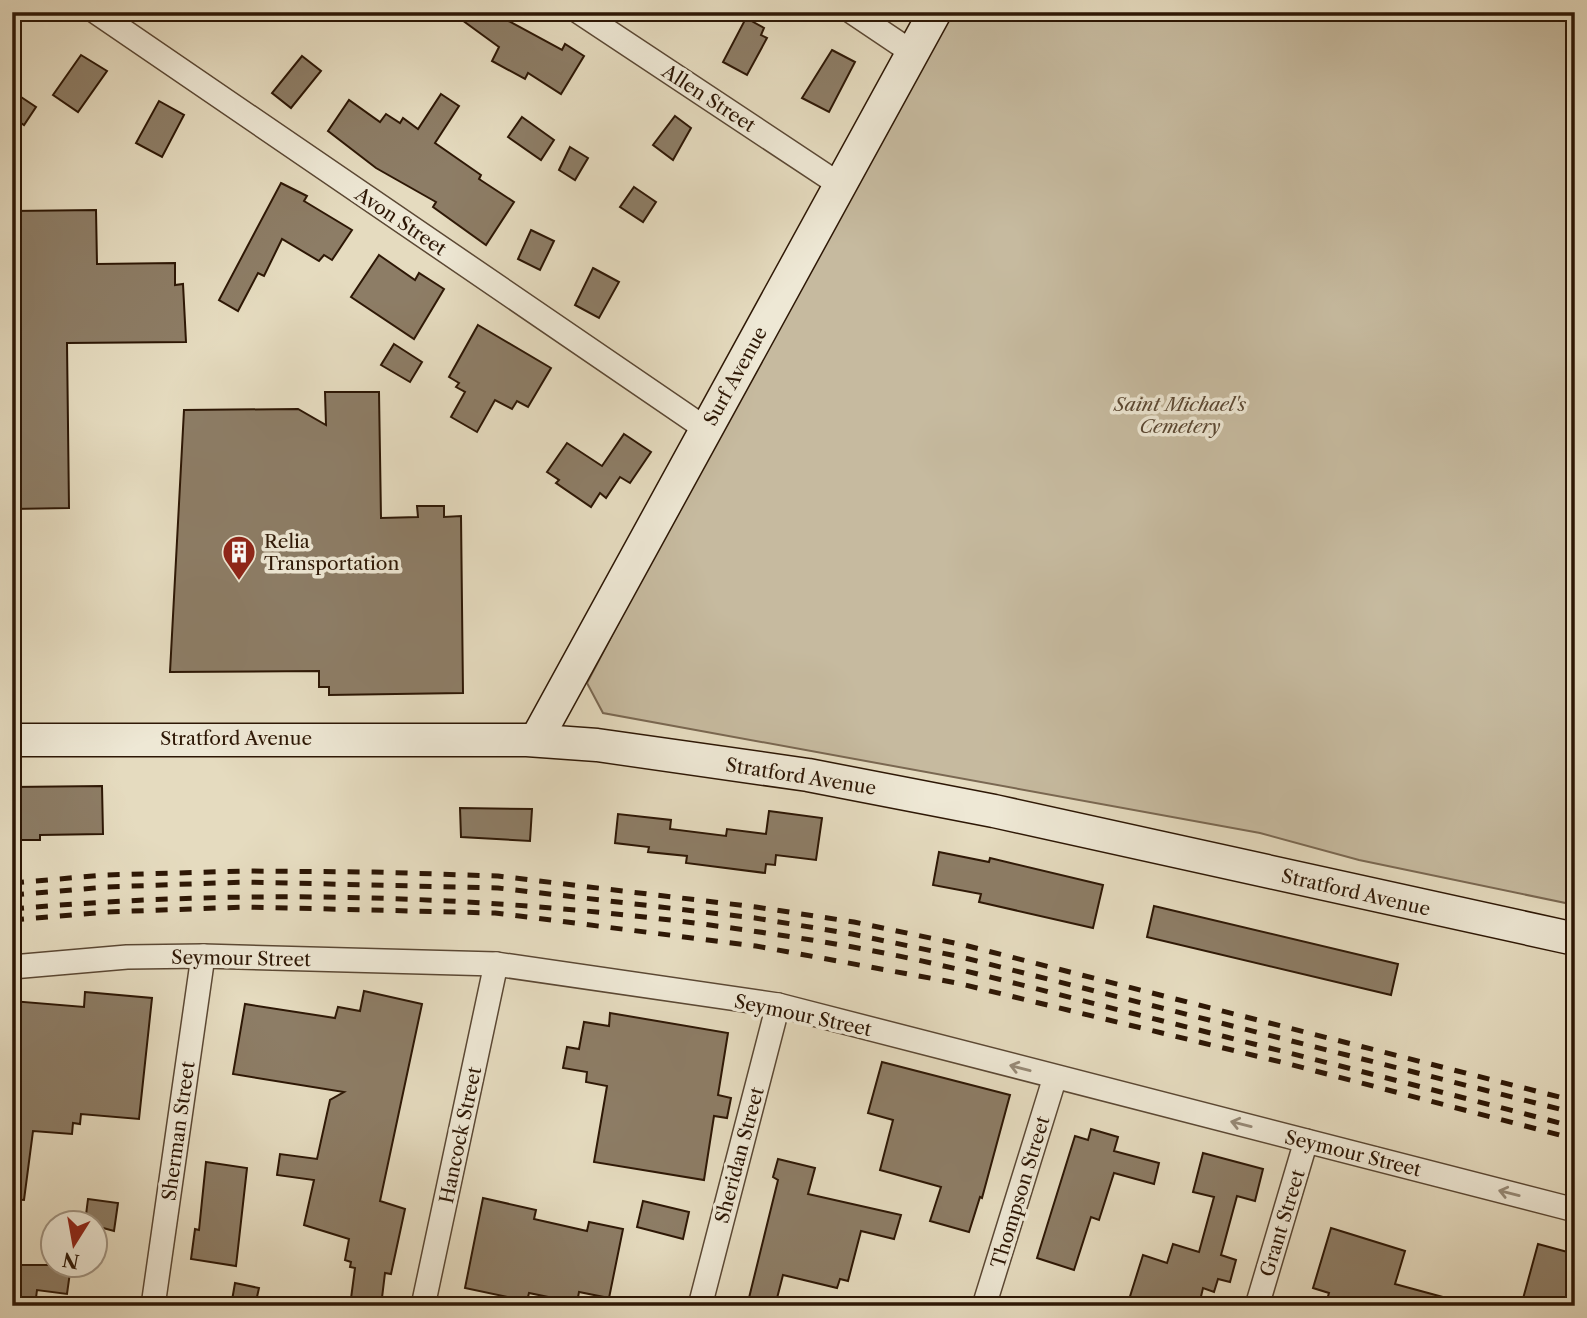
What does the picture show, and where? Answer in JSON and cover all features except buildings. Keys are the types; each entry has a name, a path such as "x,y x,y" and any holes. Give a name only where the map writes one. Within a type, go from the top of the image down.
{"main road":[{"name":"Surf Avenue","path":"536,740 936,12"},
{"name":"Stratford Avenue","path":"12,740 536,740 597,745 808,775 981,808 1575,939"}],"street":[{"name":"Avon Street","path":"96,12 706,429"},
{"name":"Allen Street","path":"579,12 840,185"},
{"path":"852,12 913,53"},
{"name":"Seymour Street","path":"12,967 127,957 496,964 778,1005 1575,1210"},
{"name":"Sherman Street","path":"153,1306 203,957"},
{"name":"Hancock Street","path":"423,1306 496,964"},
{"name":"Sheridan Street","path":"700,1306 778,1005"},
{"name":"Thompson Street","path":"984,1306 1055,1077"},
{"name":"Grant Street","path":"1258,1306 1307,1141"}],"green space":[{"name":"Saint Michael's Cemetery","path":"953,12 1575,12 1575,905 1359,860 1260,833 603,713 587,683 682,502"}],"railway":[{"path":"12,883 105,875 246,871 374,872 498,876 756,907 854,922 964,945 1575,1101"},
{"path":"12,895 106,887 246,882 498,888 755,918 852,934 961,957 1575,1113"},
{"path":"12,909 117,901 327,897 535,907 639,916 743,930 881,952 949,967 1575,1127"},
{"path":"12,920 107,912 246,907 495,913 756,946 957,983 1285,1063 1575,1139"}],"place":[{"name":"Relia Transportation","path":"239,582"}]}
